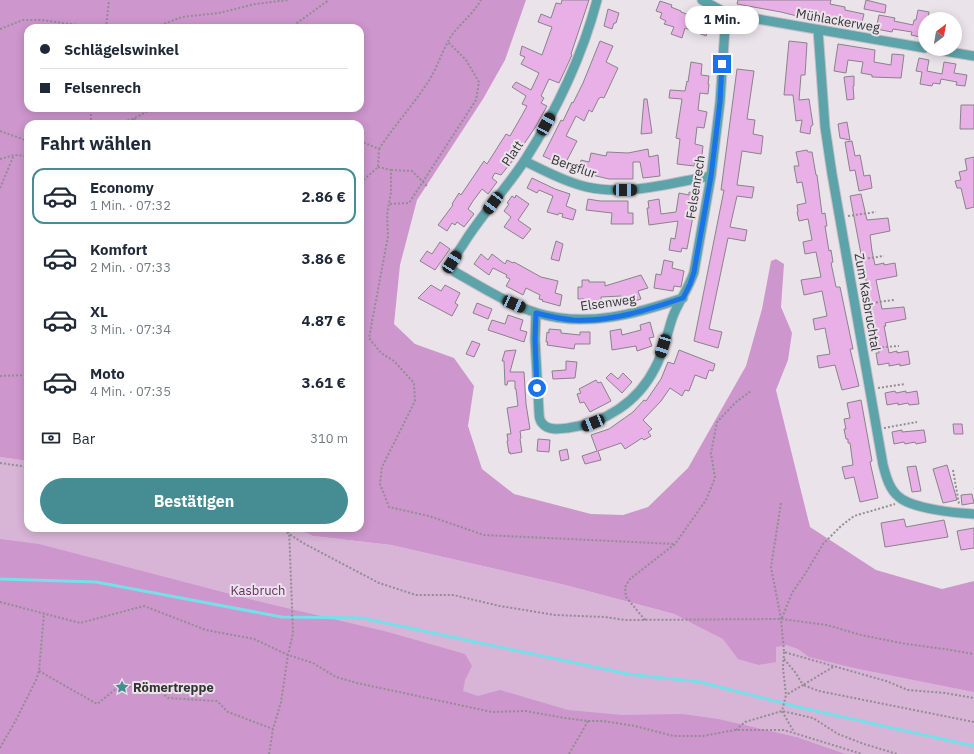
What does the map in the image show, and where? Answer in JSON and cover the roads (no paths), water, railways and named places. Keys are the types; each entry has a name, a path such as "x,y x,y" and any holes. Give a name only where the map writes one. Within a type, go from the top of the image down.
{"street":[{"name":"Platt","path":"451,267 452,262 468,237 524,161 539,136 565,87 589,29 597,0"},
{"name":"Mühlackerweg","path":"702,0 726,13 918,47"},
{"name":"Felsenrech","path":"536,313 535,339 538,412 542,423 548,428 559,429 584,426 618,411 633,398 645,384 660,358 674,314 690,284 694,272 711,176 720,102 726,13"},
{"name":"Zum Kasbruchtal","path":"818,30 825,127 883,465 887,480 893,491 900,498 915,504 930,508 974,514"},
{"path":"962,54 974,56"},
{"name":"Bergflur","path":"524,161 561,179 587,187 612,190 637,190 711,176"},
{"name":"Elsenweg","path":"451,267 455,272 504,299 536,313 574,320 598,319 632,314 683,298"}],"waterway":[{"path":"0,579 96,582 282,617 362,618 628,674 700,682 798,707 974,746"}],"place":[{"name":"Römertreppe","path":"122,687"}],"park label":[{"name":"Kasbruch","path":"258,590"}]}
